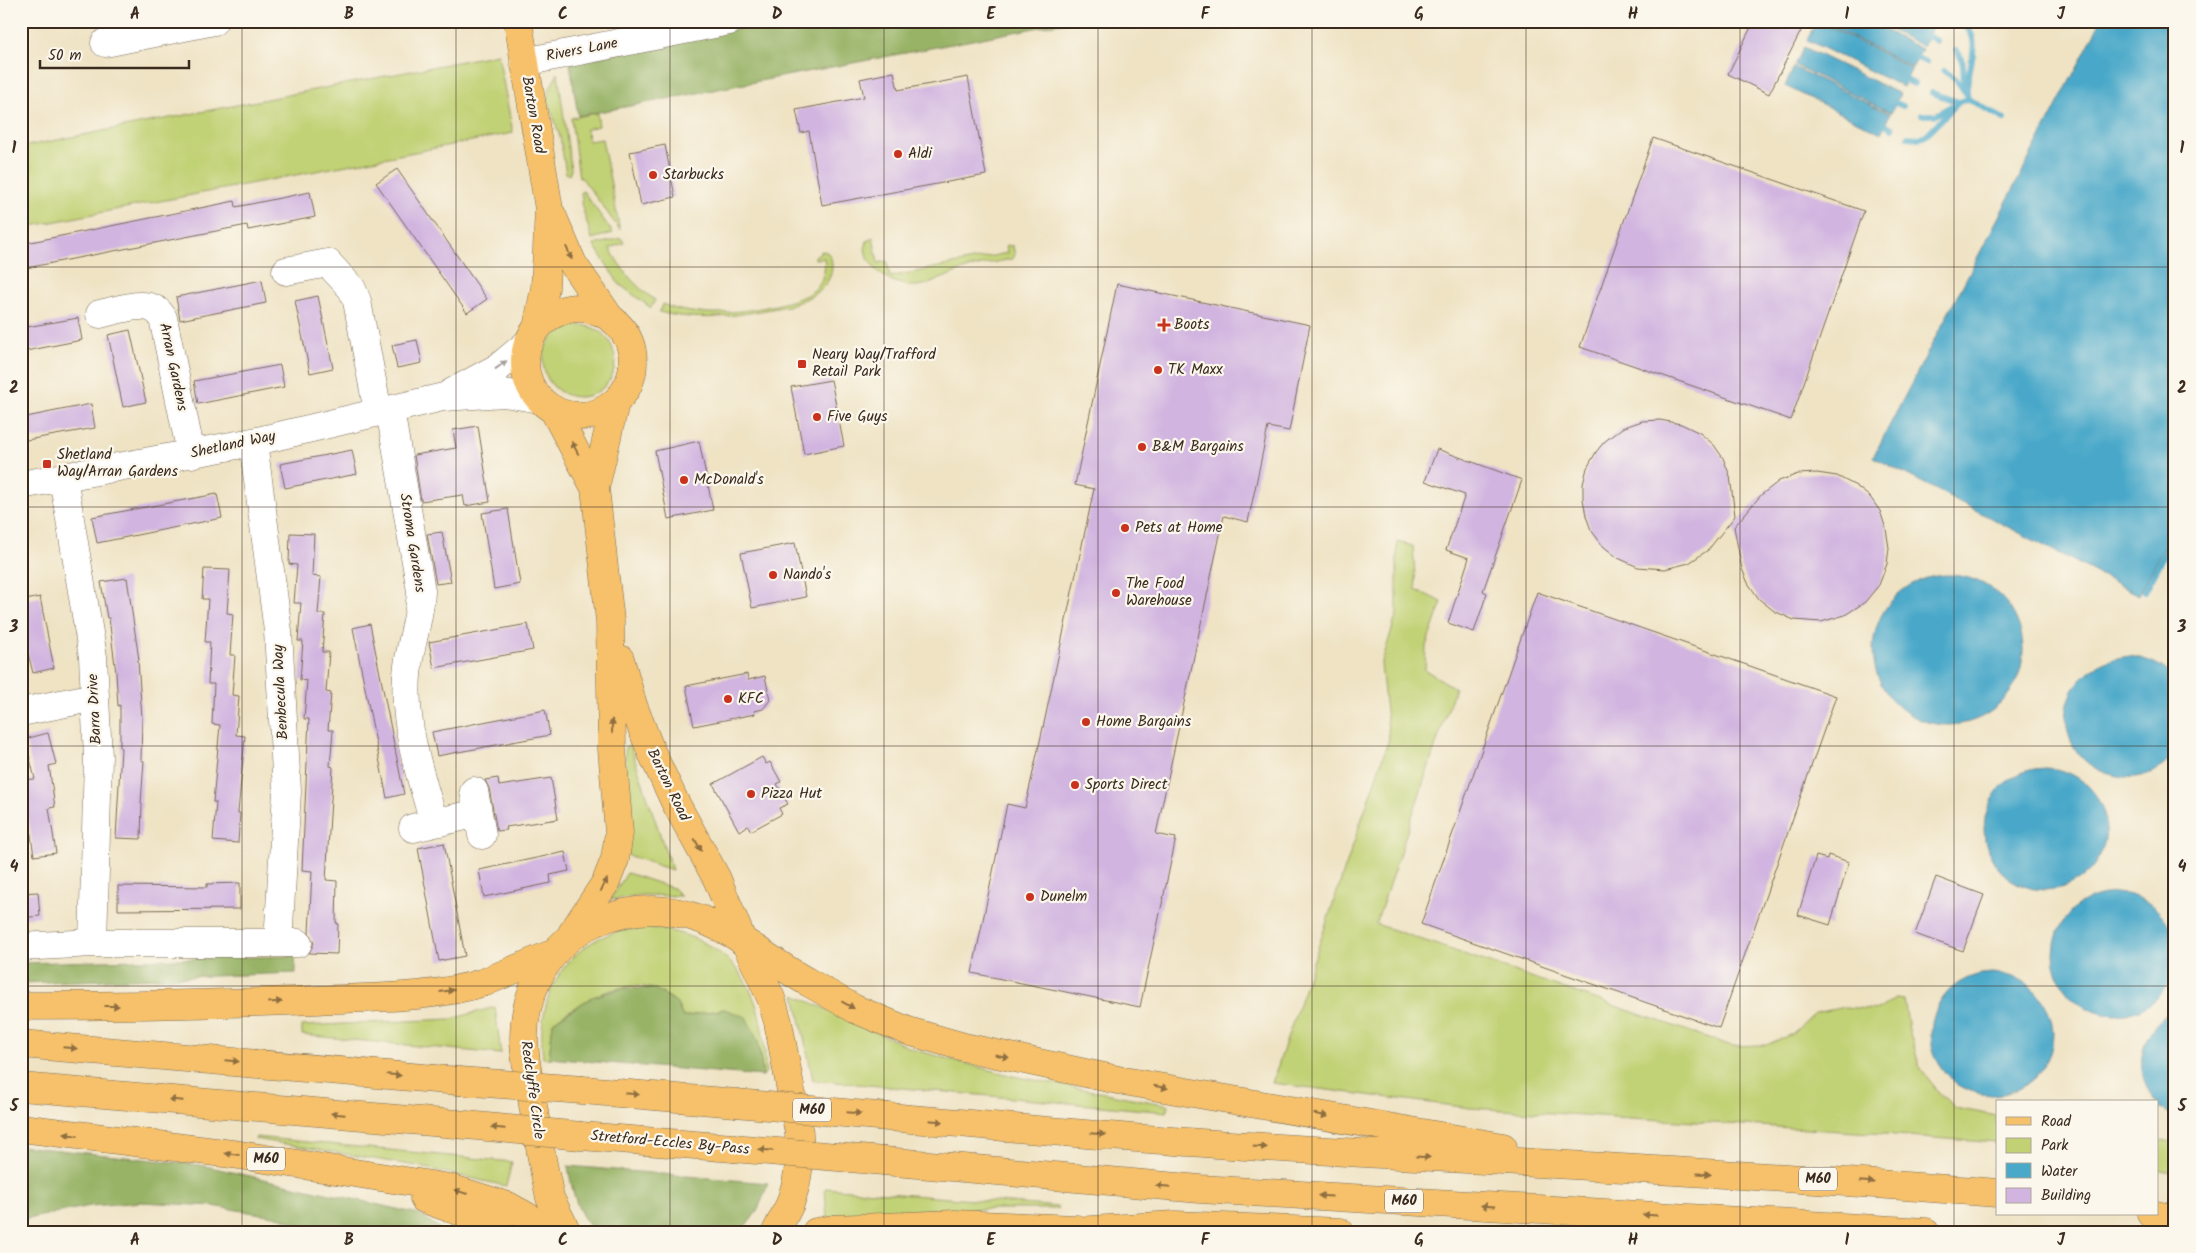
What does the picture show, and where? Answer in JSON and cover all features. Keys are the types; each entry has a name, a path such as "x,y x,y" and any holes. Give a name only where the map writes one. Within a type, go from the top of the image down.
{"main road":[{"name":"Barton Road","path":"518,21 549,209 545,288 533,335"},
{"name":"Barton Road","path":"549,209 573,264 608,316"},
{"path":"594,309 608,316 620,326 630,340 634,357 632,375 625,391 615,403 601,412 585,416 569,415 547,404 531,386 526,372 525,357 533,335 548,317 562,310 594,309"},
{"name":"Barton Road","path":"561,946 583,919 606,882 618,849 619,816 612,749 610,621 595,488 615,403"},
{"name":"Barton Road","path":"547,404 595,488"},
{"name":"Barton Road","path":"610,621 634,705 651,751 675,802 717,879 744,942"},
{"name":"Redclyffe Circle","path":"567,1232 550,1198 546,1183 524,1038 528,1005 543,968 561,946 589,925 613,915 634,910 656,910 691,916 713,924 854,1009 908,1031 964,1048 1118,1080 1638,1170"},
{"path":"744,942 770,998 778,1022 799,1133 800,1159 796,1184 790,1204 776,1232"},
{"path":"21,1006 200,1005 407,996 465,988 485,982 561,946"},
{"name":"M60","path":"21,1044 1213,1144 1638,1170 1844,1180 1996,1193"},
{"name":"Stretford-Eccles By-Pass","path":"21,1087 1200,1189 1926,1232"},
{"name":"M60","path":"21,1128 240,1155 450,1188 504,1219"},
{"path":"2158,1215 2175,1219"},
{"path":"504,1219 555,1232"},
{"path":"825,1230 955,1224 1069,1230 1175,1225 1340,1232"}],"street":[{"path":"105,43 214,21"},
{"name":"Rivers Lane","path":"524,62 729,21"},
{"path":"286,272 328,263 352,289 357,301 384,411"},
{"name":"Arran Gardens","path":"100,314 142,305 160,311 164,318 191,454"},
{"name":"Shetland Way","path":"443,397 499,367 533,335"},
{"name":"Shetland Way","path":"21,484 253,442 443,397 504,393 547,404"},
{"name":"Stroma Gardens","path":"384,411 421,592 420,611 407,676 408,715 424,825 478,813"},
{"name":"Benbecula Way","path":"21,947 93,943 288,943 287,791 278,631 253,442"},
{"name":"Barra Drive","path":"63,476 93,657 98,757 93,943"},
{"path":"21,712 95,697"}],"green space":[{"path":"777,21 1071,21 578,116 570,63"},
{"path":"498,54 513,133 21,228 21,147"},
{"path":"558,73 571,170 569,175 566,173 560,137 548,102 550,88"},
{"path":"597,113 599,126 586,129 589,141 602,139 620,230 582,178 579,178 571,118"},
{"path":"583,191 613,233 592,239 583,210 581,192"},
{"path":"873,237 878,263 887,261 890,277 1007,253 1006,245 1013,246 1015,255 1013,259 957,272 927,284 909,286 892,281 877,271 872,265 865,249 867,241"},
{"path":"621,238 624,243 610,248 629,277 655,300 651,308 619,284 594,245"},
{"path":"822,251 827,252 831,260 831,274 828,281 810,297 795,304 739,315 708,317 676,316 659,312 663,304 686,311 719,313 764,308 794,300 814,290 820,283 825,267 824,258 815,259 815,256"},
{"path":"586,325 605,335 613,347 615,361 613,375 605,387 593,395 572,397 553,387 545,375 543,354 553,335 565,327"},
{"path":"1397,542 1413,546 1416,590 1442,602 1426,646 1425,670 1455,688 1376,924 1732,1046 1766,1045 1792,1034 1815,1013 1845,1007 1878,1010 1895,998 1904,999 1909,1030 1920,1068 1941,1095 1956,1108 1996,1116 1996,1143 1872,1133 1470,1108 1272,1083 1389,739 1381,665 1397,613"},
{"path":"630,745 672,870 627,855 625,747"},
{"path":"627,873 673,888 681,896 641,895 610,900"},
{"path":"647,928 683,934 699,940 727,959 739,972 756,1004 760,1021 766,1072 763,1076 758,1041 724,1009 683,1017 671,998 650,988 636,986 606,992 591,998 553,1022 549,1058 543,1058 543,1019 547,1001 563,968 576,954 591,943 609,934"},
{"path":"295,956 296,973 21,983 21,963"},
{"path":"624,988 655,989 676,1002 683,1017 724,1009 746,1017 758,1041 763,1076 549,1058 553,1022 592,997"},
{"path":"795,995 915,1050 1013,1076 1169,1105 1167,1112 813,1080"},
{"path":"495,1007 501,1054 302,1035 302,1026 451,1019"},
{"path":"256,1137 512,1162 506,1186 416,1166 255,1139"},
{"path":"2158,1140 2175,1142 2175,1173 2158,1169"},
{"path":"21,1146 201,1165 419,1214 445,1232 319,1232 279,1217 213,1206 142,1202 90,1206 21,1220"},
{"path":"568,1166 768,1183 753,1216 737,1232 597,1232 585,1219 576,1202"},
{"path":"825,1188 1059,1207 1058,1209 914,1211 827,1218"}],"water":[{"path":"1817,21 1912,68 1903,87 1807,40"},
{"path":"1820,21 1866,21 1922,49 1913,67"},
{"path":"1872,21 1919,21 1932,28 1923,46"},
{"path":"2101,21 2175,21 2175,527 2139,595 1873,457"},
{"path":"1804,47 1900,94 1891,113 1795,65"},
{"path":"1794,67 1890,114 1881,133 1785,86"},
{"path":"1948,575 1977,581 2001,597 2017,621 2023,650 2017,679 2001,703 1977,719 1948,725 1919,719 1895,703 1879,679 1873,650 1879,621 1895,597 1919,581"},
{"path":"2130,656 2154,663 2175,679 2175,754 2153,772 2146,775 2125,777 2099,770 2081,756 2070,738 2066,717 2071,696 2083,677 2102,663"},
{"path":"2045,768 2057,769 2068,773 2088,786 2101,806 2105,817 2105,841 2101,852 2088,872 2068,885 2057,889 2045,890 2033,889 2022,885 2002,872 1989,852 1985,841 1984,829 1985,817 1989,806 2002,786 2022,773 2033,769"},
{"path":"2115,893 2127,894 2138,898 2158,911 2171,931 2175,942 2175,966 2171,977 2158,997 2138,1010 2127,1014 2115,1015 2103,1014 2092,1010 2072,997 2059,977 2055,966 2054,954 2055,942 2059,931 2072,911 2092,898 2103,894"},
{"path":"1992,973 2004,974 2015,978 2035,991 2048,1011 2052,1022 2052,1046 2048,1057 2035,1077 2015,1090 2004,1094 1992,1095 1980,1094 1969,1090 1949,1077 1936,1057 1932,1046 1931,1034 1932,1022 1936,1011 1949,991 1969,978 1980,974"},
{"path":"2175,1009 2175,1118 2158,1106 2158,1100 2154,1100 2143,1077 2143,1051 2147,1038 2163,1017"}],"building":[{"path":"1754,21 1806,21 1769,94 1728,74"},
{"name":"Aldi","path":"894,72 898,90 968,77 986,175 822,205 809,131 801,133 796,110 864,97 860,79"},
{"path":"1653,138 1864,211 1791,420 1580,347"},
{"name":"Starbucks","path":"665,145 675,197 641,205 630,152"},
{"path":"397,169 487,299 467,313 376,183"},
{"path":"310,192 315,217 248,230 247,225 21,269 21,244 235,201 236,207"},
{"path":"262,280 266,303 180,320 176,297"},
{"path":"1117,284 1310,325 1289,431 1268,427 1248,522 1224,516 1156,834 1176,838 1140,1007 972,973 1007,804 1025,808 1094,489 1075,485"},
{"path":"318,296 333,368 310,373 295,301"},
{"path":"78,318 82,340 21,352 21,328"},
{"path":"130,330 146,402 123,407 108,335"},
{"path":"417,340 422,363 397,368 392,345"},
{"path":"280,365 284,387 198,404 194,381"},
{"name":"Five Guys","path":"831,380 844,446 804,454 791,387"},
{"path":"91,404 95,428 21,441 21,418"},
{"path":"1660,420 1681,424 1700,433 1714,445 1723,458 1730,476 1735,516 1708,550 1689,563 1665,569 1638,567 1618,558 1603,546 1591,530 1583,499 1583,484 1587,468 1604,442 1622,428 1642,421"},
{"path":"478,426 490,502 465,506 463,495 421,501 414,455 456,448 453,430"},
{"name":"McDonald's","path":"699,441 713,510 668,519 655,451"},
{"path":"1437,449 1522,480 1483,591 1487,593 1474,632 1448,623 1469,558 1446,550 1465,495 1425,481"},
{"path":"352,450 357,474 285,488 280,464"},
{"path":"1817,473 1837,476 1856,486 1870,497 1880,511 1886,529 1889,548 1887,564 1879,585 1865,602 1845,615 1821,622 1794,620 1774,611 1759,599 1748,583 1742,569 1734,527 1761,495 1779,481 1798,474"},
{"path":"217,494 222,518 97,543 92,517"},
{"path":"508,509 520,584 494,589 482,513"},
{"path":"442,532 451,582 436,584 427,534"},
{"path":"290,533 314,534 312,576 321,577 318,614 325,614 322,652 329,652 326,692 331,693 328,730 333,730 330,766 333,767 326,880 337,881 337,954 309,953 314,943 309,933 312,871 302,870 309,719 304,719 307,681 300,680 303,641 298,641 301,603 294,603 297,565 289,564"},
{"name":"Nando's","path":"795,543 806,597 752,608 741,553"},
{"path":"204,569 230,570 227,613 233,614 230,655 235,655 232,695 239,696 236,735 245,736 238,813 240,813 238,843 213,841 216,802 213,802 220,725 212,724 214,684 208,684 210,642 205,642 208,599 202,599"},
{"path":"127,578 139,660 142,718 141,760 144,761 141,839 116,838 121,748 120,705 118,706 109,618 107,618 101,582"},
{"path":"1537,592 1836,696 1719,1028 1421,924"},
{"path":"40,597 54,668 33,673 21,626 21,601"},
{"path":"370,624 404,794 387,798 353,628"},
{"path":"528,624 533,650 434,668 429,642"},
{"name":"KFC","path":"747,674 748,680 765,676 770,700 763,709 754,711 755,714 694,726 686,686"},
{"path":"545,710 550,735 437,756 432,732"},
{"path":"48,733 56,764 49,766 55,807 49,808 56,853 34,856 23,780 35,779 25,739"},
{"name":"Pizza Hut","path":"762,757 766,764 770,762 781,782 777,784 788,804 779,808 782,814 751,831 748,826 739,831 713,784"},
{"path":"498,778 499,786 551,778 558,819 506,827 507,830 497,831 489,788 485,780"},
{"path":"444,843 465,956 439,961 418,848"},
{"path":"565,852 569,871 550,875 551,883 484,897 479,870"},
{"path":"1828,855 1849,862 1830,925 1798,915 1816,856 1827,859"},
{"path":"1936,877 1984,895 1963,951 1915,934"},
{"path":"240,883 240,909 118,910 118,886 207,887 207,884"},
{"path":"38,892 40,916 21,918 21,893"}],"waterway":[{"path":"1967,28 1972,35 1973,43 1967,91 1968,99"},
{"path":"1928,36 1937,41"},
{"path":"1956,50 1962,62 1964,84"},
{"path":"1917,58 1926,62"},
{"path":"1944,71 1955,78 1965,92"},
{"path":"1906,80 1914,84"},
{"path":"1932,93 1959,102"},
{"path":"1908,137 1919,138 1925,136 1959,102 1968,99 2004,119"},
{"path":"1896,103 1903,106"},
{"path":"1922,115 1936,115 1951,106"},
{"path":"1885,124 1892,128"},
{"path":"2145,591 2175,535"}],"place":[{"name":"Aldi","path":"898,154"},
{"name":"Starbucks","path":"653,175"},
{"name":"Boots","path":"1164,325"},
{"name":"Neary Way/Trafford Retail Park","path":"802,364"},
{"name":"TK Maxx","path":"1158,370"},
{"name":"Five Guys","path":"817,417"},
{"name":"B&M Bargains","path":"1142,447"},
{"name":"Shetland Way/Arran Gardens","path":"47,464"},
{"name":"McDonald's","path":"684,480"},
{"name":"Pets at Home","path":"1125,528"},
{"name":"Nando's","path":"773,575"},
{"name":"The Food Warehouse","path":"1116,593"},
{"name":"KFC","path":"728,699"},
{"name":"Home Bargains","path":"1086,722"},
{"name":"Sports Direct","path":"1075,785"},
{"name":"Pizza Hut","path":"751,794"},
{"name":"Dunelm","path":"1030,897"}]}
